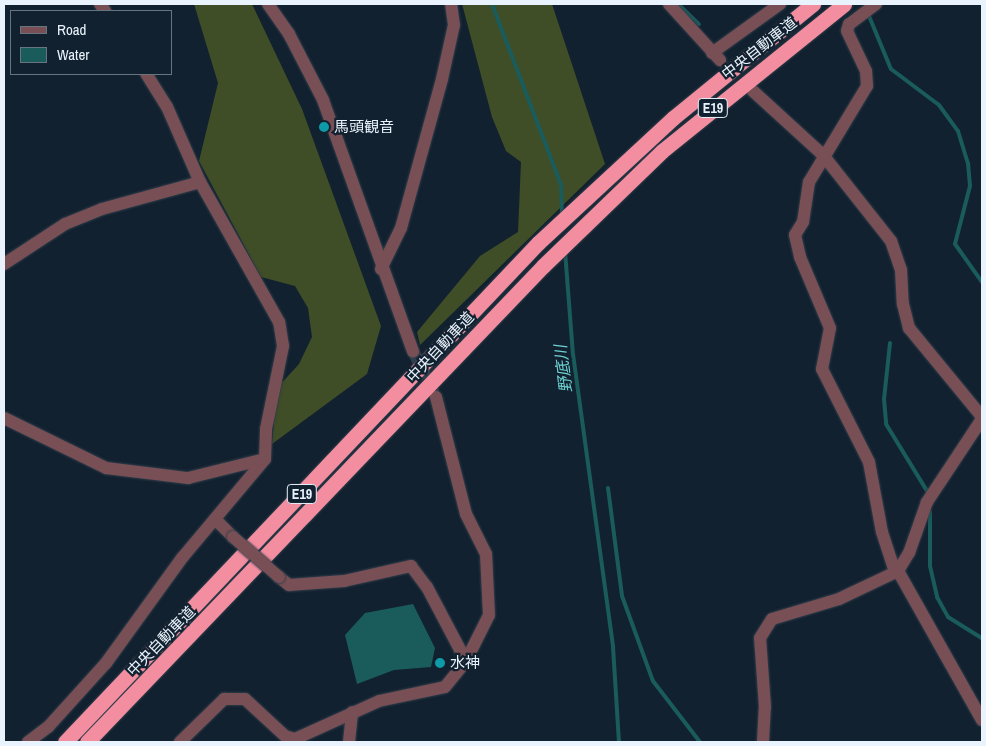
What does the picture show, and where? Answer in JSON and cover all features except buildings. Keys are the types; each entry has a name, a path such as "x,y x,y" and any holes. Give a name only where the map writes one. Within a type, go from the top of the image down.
{"highway":[{"name":"中央自動車道","path":"65,742 538,243 672,118 813,4"},
{"name":"中央自動車道","path":"87,742 543,266 662,151 844,4"}],"street":[{"path":"268,4 289,34 323,100 381,269 413,351"},
{"path":"381,269 402,228 442,79 454,25 451,4"},
{"path":"669,4 716,56 780,4"},
{"path":"876,4 848,24 846,32 866,71 867,86 809,182 803,222 795,235 800,257 830,328 822,369 869,462 882,532 896,572 982,720"},
{"path":"28,742 49,726 106,663 182,558 217,521 265,459 266,429 284,346 279,322 200,182 167,107 147,75"},
{"path":"753,91 824,155 891,241 901,270 905,316 916,340 982,418 927,502 909,553 896,572 839,599 772,619 760,638 766,707 763,742"},
{"path":"4,264 64,224 102,209 200,182"},
{"path":"180,742 214,705 229,698 245,699 285,736 295,740 379,701 445,687 466,661 488,615 486,554 466,514 436,397"},
{"path":"4,418 106,468 188,478 265,459"},
{"path":"217,521 289,585 344,581 411,566 427,587 466,661"},
{"path":"350,742 352,712"}],"shaded area":[{"path":"194,4 252,4 302,109 381,326 367,374 272,444 277,388 299,364 312,337 308,308 295,286 261,277 199,161 218,83"},
{"path":"462,4 552,4 605,164 420,345 417,332 480,256 518,232 521,162 506,151 492,117"}],"water":[{"path":"413,604 435,648 431,667 394,670 357,684 345,635 365,613"}],"waterway":[{"name":"野底川","path":"492,4 561,185 562,214"},
{"path":"678,4 699,24"},
{"path":"869,16 891,69 939,105 958,131 968,163 970,186 955,244 982,282"},
{"name":"野底川","path":"565,251 573,354 613,647 619,742"},
{"path":"890,343 884,399 886,424 927,491"},
{"path":"608,488 622,596 653,681 700,742"},
{"path":"930,512 930,566 937,597 948,617 982,638"}],"tunnel":[{"path":"413,351 434,393"}],"place":[{"name":"馬頭観音","path":"324,127"},
{"name":"水神","path":"440,663"}]}
